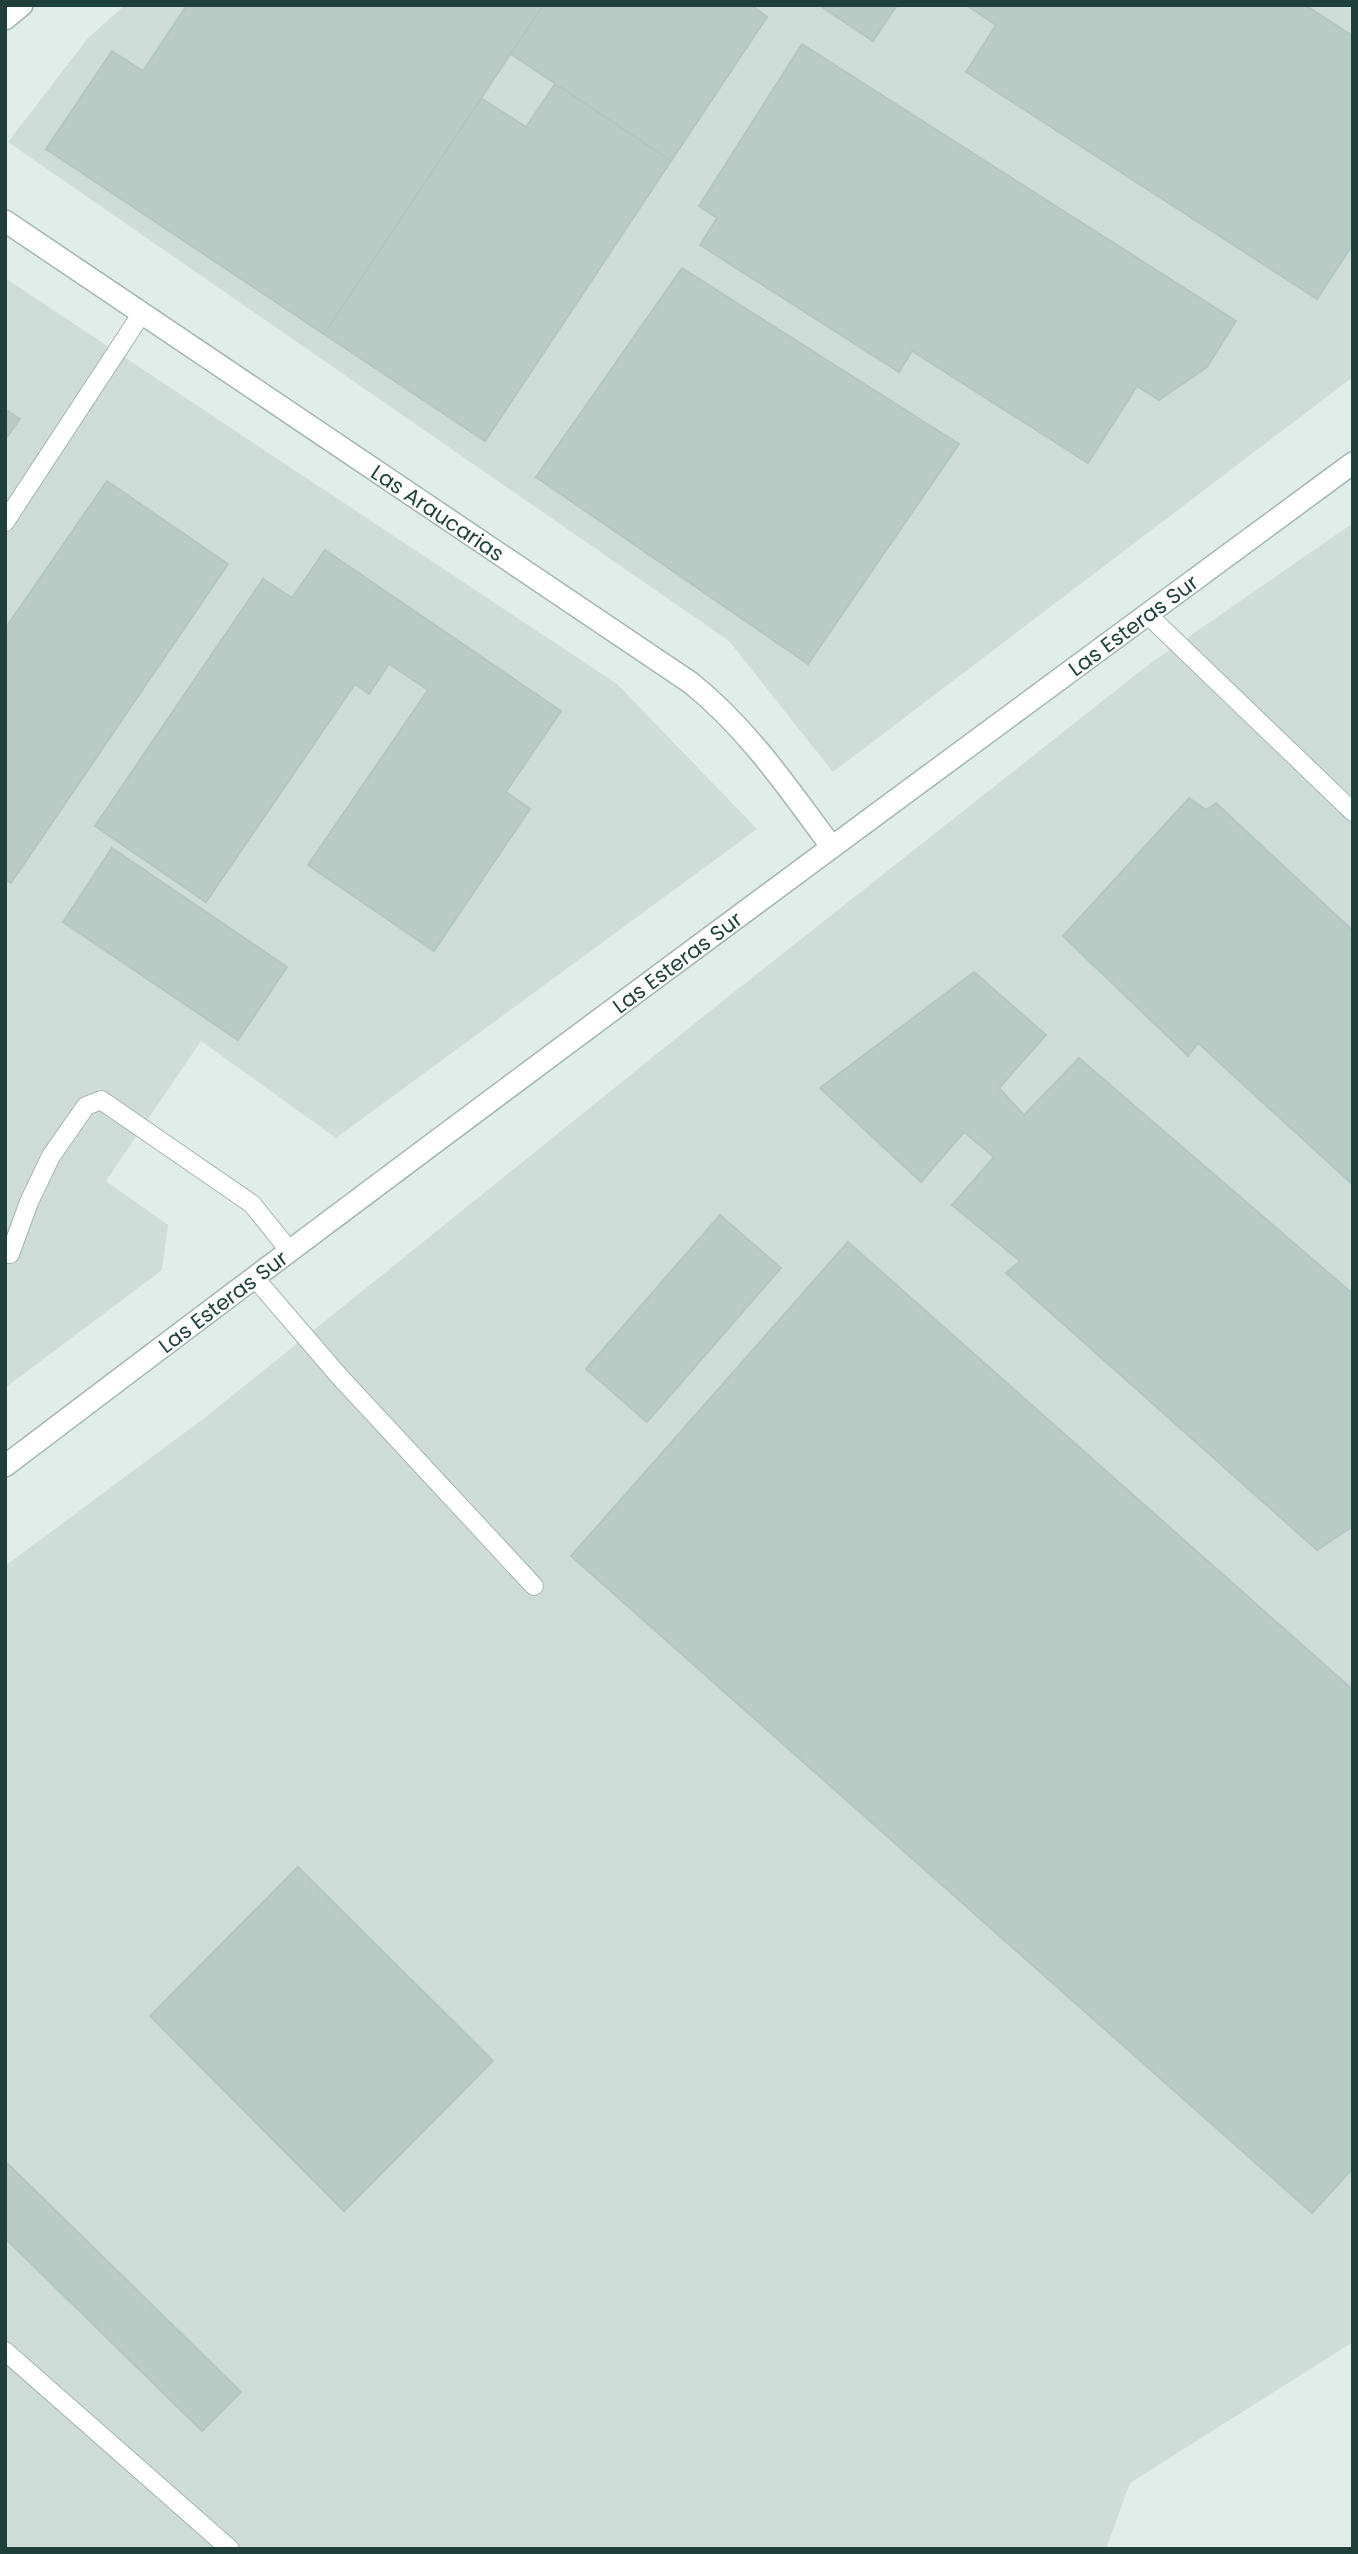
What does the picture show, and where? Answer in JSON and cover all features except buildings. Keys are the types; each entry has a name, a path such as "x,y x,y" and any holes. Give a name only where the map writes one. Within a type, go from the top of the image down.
{"street":[{"path":"5,19 22,5"},
{"name":"Las Araucarias","path":"5,221 691,683 727,714 755,744 831,846"},
{"name":"Las Esteras Sur","path":"5,1466 289,1250 831,846 1353,463"}],"lane":[{"path":"5,522 142,313"},
{"path":"1147,614 1353,812"},
{"path":"10,1254 29,1202 51,1156 86,1106 101,1100 252,1204 289,1250"},
{"path":"254,1277 339,1376 534,1586"},
{"path":"5,2351 230,2549"}],"shaded area":[{"path":"125,5 1353,5 1353,377 833,772 729,641 8,142 88,38"},
{"path":"5,278 617,684 757,829 336,1138 201,1041 106,1181 168,1225 162,1270 5,1388"},
{"path":"1353,523 1353,2342 1130,2483 1106,2549 5,2549 5,1566 207,1416 705,1015 1148,665"}]}
